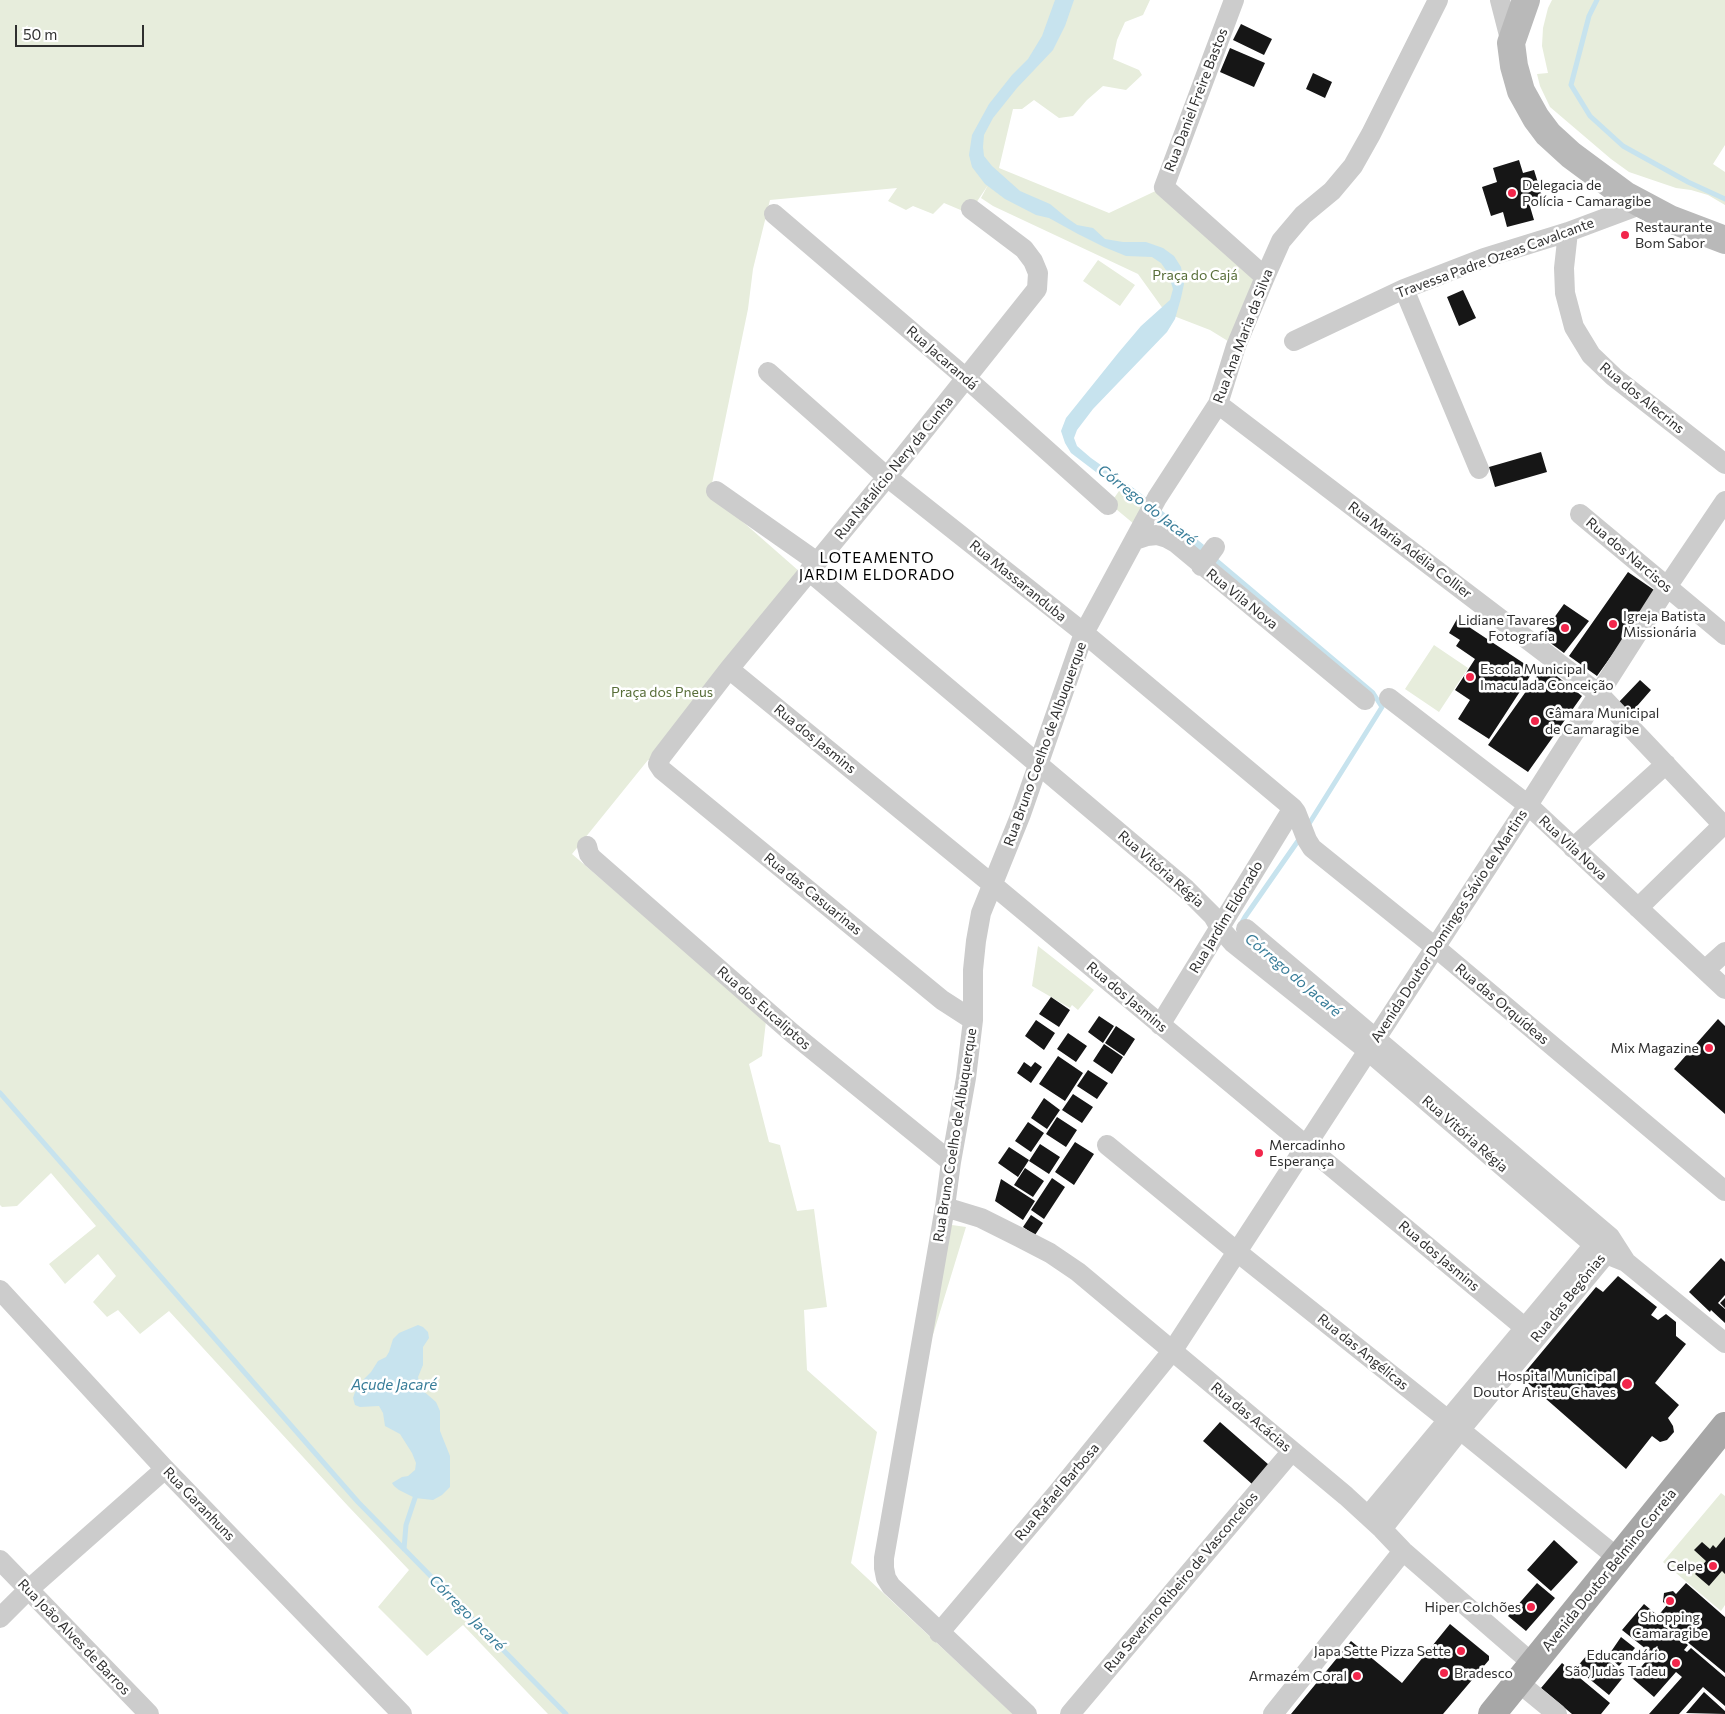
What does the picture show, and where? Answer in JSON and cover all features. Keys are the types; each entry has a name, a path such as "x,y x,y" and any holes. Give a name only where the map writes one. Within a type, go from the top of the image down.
{"main road":[{"name":"Avenida Doutor Belmino Correia","path":"1492,1714 1725,1426"}],"street":[{"name":"Rua Daniel Freire Bastos","path":"1234,0 1164,187 1264,277"},
{"name":"Rua Ana Maria da Silva","path":"1157,498 1218,404 1236,346 1281,241 1303,215 1332,191 1353,166 1438,0"},
{"path":"1500,0 1521,91 1536,118 1548,134 1625,195 1670,219 1725,240"},
{"path":"1511,43 1526,0"},
{"name":"Travessa Padre Ozeas Cavalcante","path":"1294,341 1404,289 1484,258 1568,232 1643,204"},
{"name":"Rua Natalício Nery da Cunha","path":"658,764 661,757 730,669 1037,289 1038,273 1033,261 1024,249 971,209"},
{"name":"Rua Jacarandá","path":"774,214 966,378 1108,506"},
{"name":"Rua dos Alecrins","path":"1568,232 1564,268 1565,293 1574,327 1591,355 1614,377 1725,464"},
{"path":"1404,289 1479,469"},
{"name":"Rua Massaranduba","path":"768,372 887,477 1084,633 1294,810"},
{"name":"Rua Maria Adélia Collier","path":"1218,404 1599,694 1724,826"},
{"name":"Rua Vitória Régia","path":"716,491 813,567 1038,764 1186,889 1212,916 1233,943 1372,1044"},
{"name":"Rua Bruno Coelho de Albuquerque","path":"1027,1714 891,1586 886,1578 884,1558 945,1207 950,1162 966,1078 973,1020 973,970 981,913 1021,814 1084,633 1157,498"},
{"name":"Avenida Doutor Domingos Sávio de Martins","path":"1173,1350 1528,805 1667,586 1725,501"},
{"name":"Rua dos Narcisos","path":"1580,514 1725,635"},
{"name":"Rua Vila Nova","path":"1137,536 1158,535 1208,556 1365,700"},
{"name":"Rua dos Jasmins","path":"730,669 993,885 1524,1327"},
{"name":"Rua Vila Nova","path":"1389,698 1528,805 1725,989"},
{"name":"Rua das Casuarinas","path":"658,764 662,770 942,1000 973,1020"},
{"path":"1573,848 1666,764"},
{"name":"Rua das Orquídeas","path":"1294,810 1312,848 1435,947 1725,1191"},
{"name":"Rua Jardim Eldorado","path":"1160,1025 1294,810"},
{"path":"1638,908 1724,826"},
{"name":"Rua dos Eucaliptos","path":"588,846 587,850 592,858 792,1033 950,1162"},
{"name":"Rua Vitória Régia","path":"1246,929 1372,1044 1603,1245 1725,1343"},
{"path":"1705,970 1725,952"},
{"name":"Rua das Angélicas","path":"1107,1145 1619,1559"},
{"name":"Rua das Acácias","path":"945,1207 981,1218 1050,1253 1078,1272 1173,1350 1375,1522 1526,1673 1557,1714"},
{"name":"Rua das Begônias","path":"1454,1425 1524,1327 1603,1245"},
{"name":"Rua das Begônias","path":"1375,1522 1603,1245"},
{"name":"Rua Garanhuns","path":"0,1290 165,1469 402,1714"},
{"name":"Rua Rafael Barbosa","path":"939,1633 1058,1492 1173,1350"},
{"name":"Rua Severino Ribeiro de Vasconcelos","path":"1070,1714 1292,1451"},
{"path":"0,1618 28,1590 165,1469"},
{"path":"1273,1714 1403,1551"},
{"name":"Rua João Alves de Barros","path":"0,1560 149,1714"}],"green space":[{"path":"0,0 1150,0 1143,15 1125,22 1117,40 1113,59 1139,70 1142,75 1126,90 1103,86 1073,116 1059,118 1034,100 1022,109 1013,109 999,168 1109,213 1164,187 1265,277 1236,346 1210,330 1166,313 1138,274 993,206 981,198 988,185 974,206 963,211 944,203 933,214 913,206 906,210 888,201 897,188 770,200 753,269 748,309 710,493 808,579 667,759 648,760 572,854 766,1021 762,1056 749,1064 769,1142 780,1145 797,1211 814,1209 827,1307 804,1310 807,1370 877,1432 851,1563 1013,1714 548,1714 463,1625 427,1656 378,1607 409,1570 169,1311 140,1334 118,1310 107,1317 93,1302 116,1276 98,1254 65,1284 49,1264 96,1226 51,1173 17,1206 2,1207 0,1205"},
{"path":"1552,0 1725,0 1725,145 1713,164 1725,172 1725,205 1708,195 1676,188 1629,172 1550,107 1540,86 1537,74 1548,73 1542,46 1543,28"},
{"path":"1098,260 1135,285 1120,306 1083,281"},
{"path":"1119,491 1150,512 1140,529 1110,504"},
{"path":"1434,645 1468,668 1439,712 1405,689"},
{"path":"1038,946 1094,990 1078,1010 1072,1005 1070,1008 1032,986"},
{"path":"952,1225 966,1227 932,1338 947,1230"},
{"path":"1721,1493 1725,1496 1725,1605 1721,1611 1663,1562"}],"water":[{"name":"Córrego do Jacaré","path":"1055,0 1074,0 1065,26 1053,50 1017,88 993,118 984,135 984,156 992,166 1020,191 1050,204 1077,225 1093,228 1105,239 1123,242 1146,242 1163,248 1174,256 1181,267 1184,284 1181,298 1175,319 1167,332 1093,409 1077,430 1074,438 1077,446 1091,458 1139,492 1204,545 1201,552 1071,453 1061,431 1066,418 1119,352 1141,326 1170,300 1173,289 1168,273 1161,263 1152,257 1126,256 1104,247 1049,218 1036,215 1005,199 985,184 972,167 969,155 972,135 989,104 1012,75 1028,59 1042,36"},
{"name":"Açude Jacaré","path":"418,1325 428,1332 429,1338 423,1347 423,1365 418,1377 421,1389 436,1402 440,1411 440,1431 450,1456 450,1487 433,1500 415,1498 394,1486 392,1483 408,1476 415,1470 416,1463 412,1453 400,1434 385,1426 383,1413 379,1406 360,1407 355,1405 353,1398 355,1392 378,1361 386,1357 393,1339 399,1333"}],"building":[{"path":"1241,24 1272,39 1264,55 1233,40"},
{"path":"1230,48 1265,63 1254,87 1220,72"},
{"path":"1313,73 1332,82 1325,98 1306,89"},
{"name":"Delegacia de Polícia - Camaragibe","path":"1519,160 1523,173 1534,170 1543,199 1529,203 1534,220 1507,227 1503,212 1491,216 1482,187 1497,182 1493,168"},
{"path":"1463,290 1476,318 1459,326 1447,297"},
{"path":"1541,452 1547,472 1495,487 1489,467"},
{"name":"Igreja Batista Missionária","path":"1628,572 1657,592 1597,676 1569,656"},
{"name":"Lidiane Tavares Fotografia","path":"1564,604 1589,621 1564,653 1541,636"},
{"path":"1457,619 1534,670 1489,739 1458,719 1470,700 1455,690 1475,659 1456,646 1460,640 1449,633"},
{"name":"Câmara Municipal de Camaragibe","path":"1544,666 1582,696 1528,772 1488,745"},
{"path":"1640,680 1651,690 1631,713 1619,702"},
{"path":"1051,997 1070,1010 1059,1027 1039,1014"},
{"path":"1099,1016 1114,1026 1103,1043 1088,1032"},
{"name":"Mix Magazine","path":"1718,1019 1725,1026 1725,1114 1674,1069"},
{"path":"1036,1020 1055,1033 1044,1050 1025,1036"},
{"path":"1116,1026 1135,1039 1124,1056 1105,1043"},
{"path":"1068,1033 1087,1046 1076,1062 1057,1049"},
{"path":"1104,1044 1123,1057 1112,1074 1093,1061"},
{"path":"1058,1056 1083,1073 1065,1101 1039,1084"},
{"path":"1024,1062 1031,1067 1035,1062 1042,1067 1031,1083 1017,1073"},
{"path":"1088,1070 1108,1083 1097,1099 1077,1086"},
{"path":"1073,1094 1093,1107 1082,1123 1062,1110"},
{"path":"1044,1098 1060,1110 1047,1129 1031,1118"},
{"path":"1057,1117 1077,1130 1066,1147 1046,1134"},
{"path":"1028,1122 1044,1133 1031,1152 1015,1141"},
{"path":"1075,1142 1094,1154 1074,1185 1055,1172"},
{"path":"1040,1144 1060,1157 1049,1174 1029,1161"},
{"path":"1009,1147 1029,1160 1018,1177 998,1163"},
{"path":"1025,1168 1044,1181 1033,1197 1014,1185"},
{"path":"1052,1178 1065,1187 1044,1219 1031,1210"},
{"path":"1001,1179 1035,1201 1023,1220 995,1201"},
{"path":"1031,1215 1043,1223 1035,1235 1023,1227"},
{"path":"1721,1258 1725,1262 1725,1295 1718,1303 1725,1309 1725,1323 1689,1292"},
{"name":"Hospital Municipal Doutor Aristeu Chaves","path":"1618,1276 1657,1307 1651,1315 1658,1320 1666,1314 1676,1322 1676,1336 1686,1344 1655,1383 1679,1405 1668,1418 1674,1432 1667,1440 1660,1442 1652,1436 1626,1469 1521,1377 1596,1287 1603,1292"},
{"path":"1725,1298 1725,1308 1720,1303"},
{"path":"1220,1422 1269,1465 1252,1484 1203,1441"},
{"name":"Celpe","path":"1725,1537 1725,1574 1722,1571 1709,1586 1695,1574 1706,1561 1694,1550 1702,1542 1710,1549 1713,1545 1716,1548"},
{"path":"1554,1540 1578,1562 1551,1591 1527,1570"},
{"name":"Hiper Colchões","path":"1537,1583 1555,1598 1526,1631 1508,1616"},
{"path":"1686,1583 1725,1617 1725,1673 1657,1617 1667,1605 1663,1602 1664,1593 1673,1591 1676,1594"},
{"name":"Educandário São Judas Tadeu","path":"1644,1604 1657,1615 1657,1619 1670,1631 1667,1635 1670,1637 1673,1633 1688,1645 1684,1650 1687,1652 1691,1648 1725,1677 1725,1706 1703,1687 1679,1714 1649,1714 1682,1677 1676,1672 1654,1697 1632,1678 1658,1647 1651,1653 1622,1630"},
{"name":"Armazém Coral","path":"1450,1624 1489,1656 1489,1660 1443,1714 1291,1714 1351,1641 1402,1683"},
{"path":"1621,1637 1635,1648 1619,1666 1608,1656"},
{"path":"1593,1648 1625,1675 1609,1695 1576,1668"},
{"path":"1562,1663 1610,1703 1601,1714 1572,1714 1541,1688"},
{"path":"1704,1692 1725,1711 1725,1714 1686,1713"}],"waterway":[{"path":"1597,0 1589,16 1571,85 1590,116 1623,146 1688,182 1725,199"},
{"name":"Córrego do Jacaré","path":"1212,557 1373,693 1382,707 1307,827"},
{"name":"Córrego do Jacaré","path":"1241,924 1300,838"},
{"path":"0,1093 358,1502 566,1714"},
{"name":"Córrego Jacaré","path":"404,1549 406,1525 415,1498"}],"place":[{"name":"Delegacia de Polícia - Camaragibe","path":"1512,193"},
{"name":"Restaurante Bom Sabor","path":"1625,235"},
{"name":"Igreja Batista Missionária","path":"1613,624"},
{"name":"Lidiane Tavares Fotografia","path":"1565,628"},
{"name":"Escola Municipal Imaculada Conceição","path":"1470,677"},
{"name":"Câmara Municipal de Camaragibe","path":"1535,721"},
{"name":"Mix Magazine","path":"1709,1048"},
{"name":"Mercadinho Esperança","path":"1259,1153"},
{"name":"Hospital Municipal Doutor Aristeu Chaves","path":"1627,1384"},
{"name":"Celpe","path":"1713,1566"},
{"name":"Shopping Camaragibe","path":"1670,1601"},
{"name":"Hiper Colchões","path":"1531,1607"},
{"name":"Japa Sette Pizza Sette","path":"1461,1651"},
{"name":"Educandário São Judas Tadeu","path":"1676,1663"},
{"name":"Bradesco","path":"1444,1673"},
{"name":"Armazém Coral","path":"1357,1676"}],"district":[{"name":"LOTEAMENTO JARDIM ELDORADO","path":"877,566"}],"park label":[{"name":"Praça do Cajá","path":"1195,275"},
{"name":"Praça dos Pneus","path":"662,692"}]}
